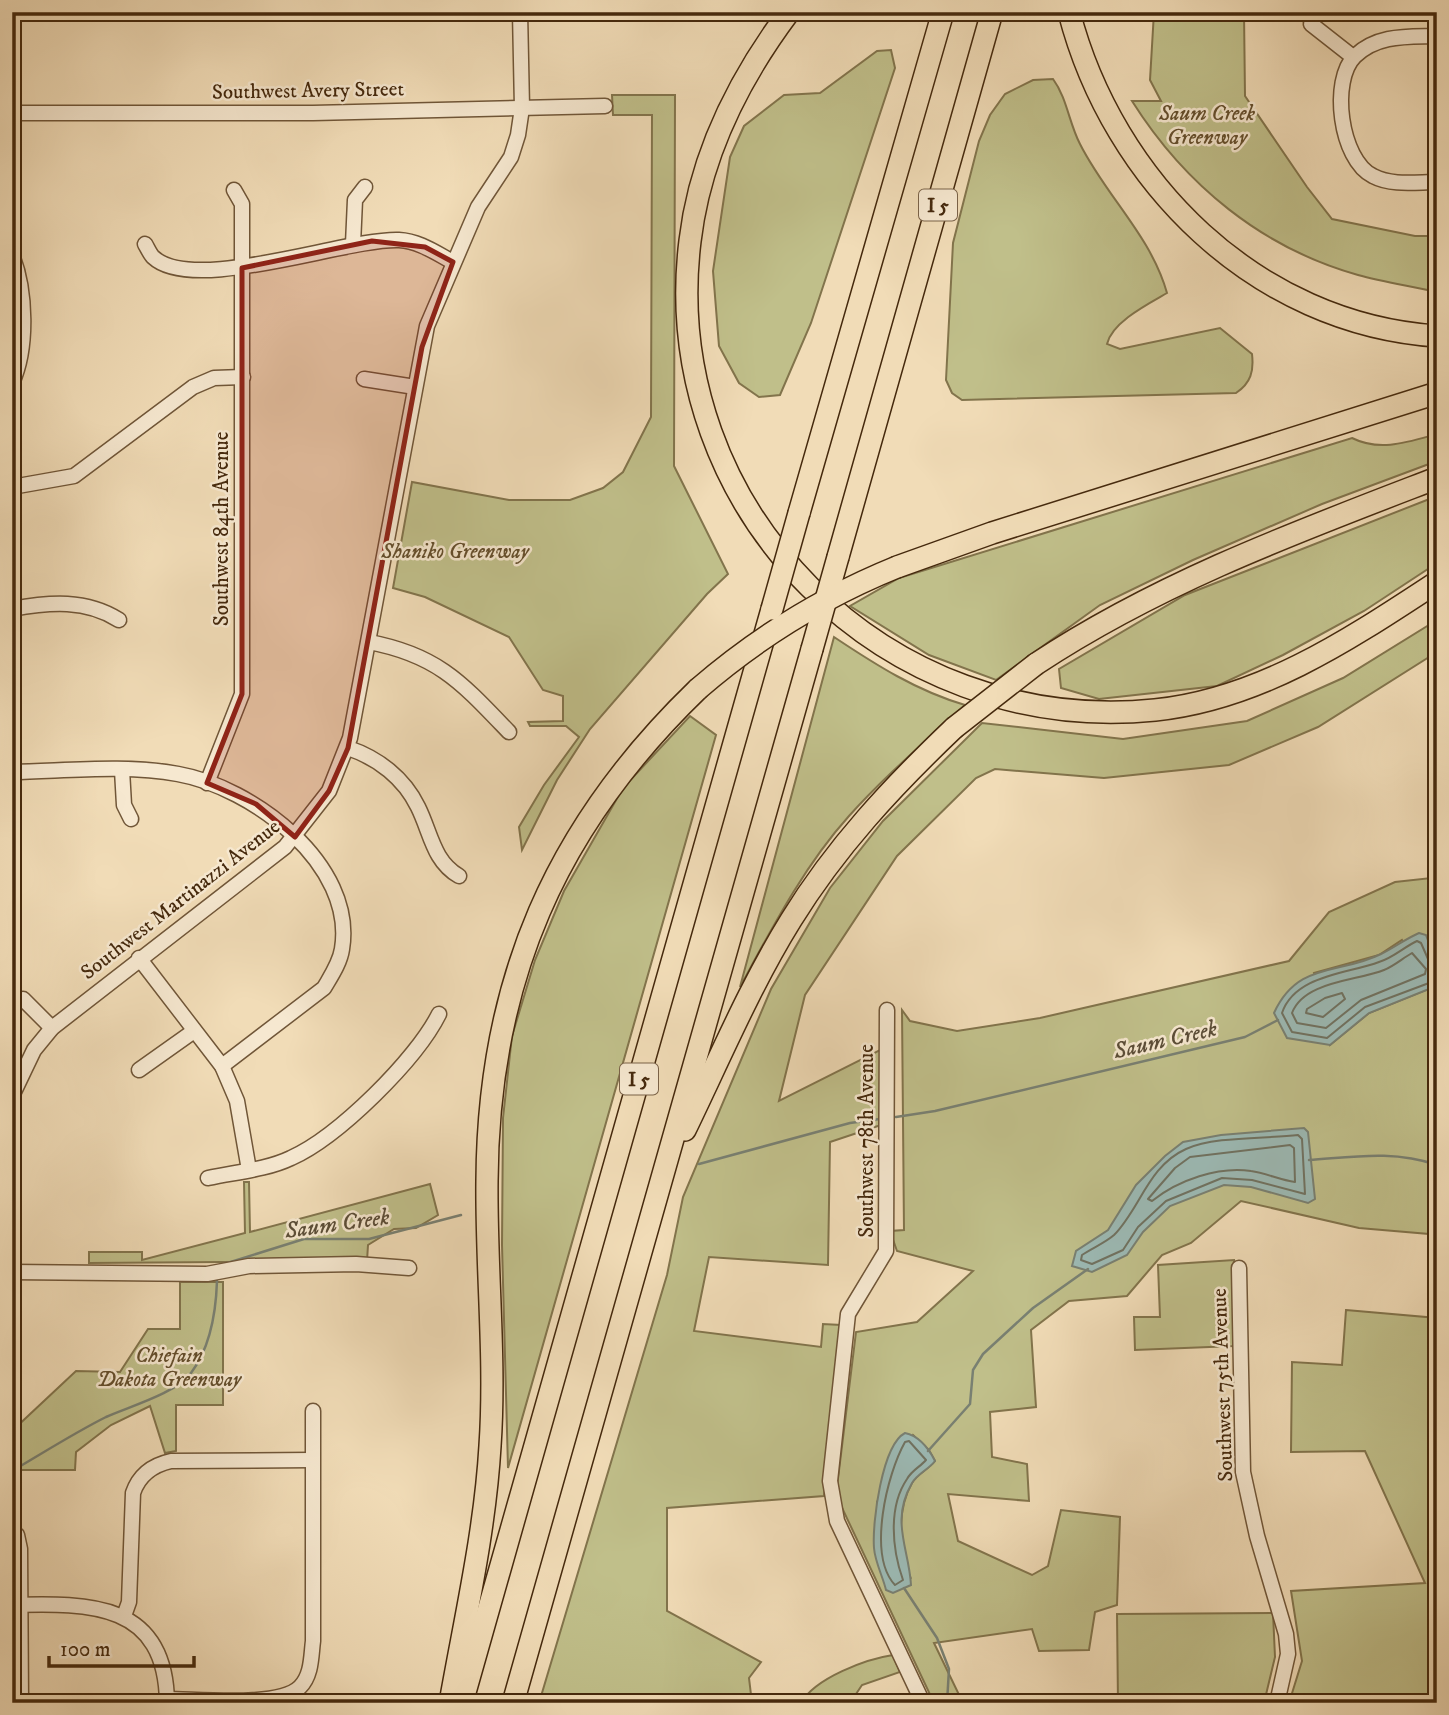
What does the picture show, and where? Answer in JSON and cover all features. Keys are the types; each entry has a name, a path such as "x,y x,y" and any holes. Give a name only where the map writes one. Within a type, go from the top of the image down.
{"highway":[{"path":"789,12 737,92 710,153 690,243 687,311 702,405 734,486 766,537 824,602 849,623 901,658 971,690 1044,708 1119,713 1194,704 1262,683 1336,646 1437,582"},
{"name":"I 5","path":"462,1703 943,12"},
{"name":"I 5","path":"513,1703 992,12"},
{"path":"1069,12 1091,80 1117,133 1166,198 1216,246 1273,284 1330,310 1392,329 1437,335"},
{"path":"450,1703 483,1519 490,1446 488,1136 496,1061 508,1000 534,922 582,827 631,758 698,689 743,652 792,619 843,591 897,567 1005,529 1437,393"},
{"path":"659,1184 762,970 791,920 867,816 954,728 1036,664 1103,623 1198,575 1305,528 1437,478"}],"street":[{"name":"Southwest Martinazzi Avenue","path":"12,1096 34,1050 52,1028 295,837 329,790 348,748 426,326 478,207 511,157 522,107 520,12"},
{"path":"1311,23 1353,57"},
{"path":"1437,36 1381,40 1353,57 1343,85 1343,128 1353,159 1366,173 1383,180 1437,182"},
{"name":"Southwest Avery Street","path":"12,113 313,113 605,106"},
{"path":"353,244 355,200 365,187"},
{"name":"Southwest 84th Avenue","path":"207,783 242,694 242,204 234,190"},
{"path":"145,244 153,258 173,266 242,268 353,244 402,240 425,247 453,262"},
{"path":"12,254 20,287 21,328 21,352 12,383"},
{"path":"12,487 74,476 193,387 214,378 243,377"},
{"path":"364,379 415,387"},
{"path":"12,609 79,605 99,607 119,620"},
{"path":"369,642 399,648 441,667 471,692 509,732"},
{"path":"348,748 385,765 404,784 418,805 443,867 459,876"},
{"path":"122,771 124,805 131,819"},
{"path":"12,772 159,771 207,783 256,804 295,837 329,879 343,926 342,950 324,988 222,1066"},
{"path":"139,958 222,1066 237,1101 249,1170"},
{"path":"23,999 52,1028"},
{"name":"Southwest 78th Avenue","path":"887,1010 886,1251 848,1314 830,1481 837,1521 923,1703"},
{"path":"208,1178 290,1159 326,1139 359,1111 430,1031 439,1014"},
{"path":"139,1070 194,1031"},
{"path":"12,1272 207,1274 249,1266 356,1264 409,1268"},
{"name":"Southwest 75th Avenue","path":"1239,1268 1243,1472 1257,1536 1286,1634 1288,1654 1277,1703"},
{"path":"16,1605 95,1607 124,1616 158,1654 164,1670 167,1701 279,1698 299,1688 307,1677 313,1641 313,1411"},
{"path":"124,1616 129,1602 134,1493 136,1483 151,1468 171,1461 312,1460"},
{"path":"17,1535 20,1549 16,1605 21,1703"}],"highlighted area":[{"path":"372,241 425,247 453,262 422,347 348,748 329,791 295,837 256,804 207,783 242,694 242,268"}],"green space":[{"name":"Saum Creek Greenway","path":"1154,12 1244,12 1245,96 1307,187 1332,219 1415,236 1437,236 1437,292 1377,280 1323,263 1258,230 1201,186 1176,160 1132,101 1161,101 1150,80"},
{"path":"891,50 895,68 811,323 780,395 759,397 739,383 719,346 713,271 730,157 744,126 784,95 820,93 877,51"},
{"path":"1053,79 1062,94 1080,144 1150,253 1167,293 1123,321 1110,336 1107,344 1120,349 1220,328 1252,354 1250,376 1236,393 962,400 952,393 946,380 953,243 979,141 990,115 1005,94 1033,80"},
{"name":"Shaniko Greenway","path":"612,95 675,95 674,466 728,574 707,594 590,729 557,780 522,850 519,827 544,785 579,737 566,726 530,726 528,722 563,721 563,696 543,690 509,637 425,597 393,588 412,482 509,500 570,500 603,488 623,472 651,417 652,115 613,115"},
{"path":"1437,434 1437,461 1322,504 1193,560 1100,605 996,680 929,655 850,606 899,578 1352,438 1384,445"},
{"path":"1437,496 1437,563 1364,611 1283,655 1217,686 1099,699 1061,688 1059,669 1185,595"},
{"path":"1437,620 1437,652 1318,727 1229,765 1104,778 995,769 976,778 897,856 805,995 779,1101 880,1050 881,1125 830,1142 828,1265 709,1257 694,1331 821,1347 823,1324 841,1325 824,1496 667,1508 667,1611 761,1662 749,1678 752,1703 539,1703 667,1275 683,1197 771,989 830,888 883,821 982,723 1123,739 1247,721 1343,678"},
{"path":"834,637 914,685 965,705 877,787 833,835 790,898 740,987"},
{"path":"690,716 716,735 508,1468 502,1245 503,1118 512,1036 535,960 564,891 623,788"},
{"path":"1431,878 1437,908 1437,1245 1429,1234 1359,1228 1241,1201 1191,1243 1162,1255 1127,1296 1069,1301 1031,1330 1036,1407 990,1412 992,1457 1027,1464 1029,1501 948,1494 958,1541 1032,1575 1048,1566 1061,1510 1120,1517 1117,1605 1095,1612 1089,1650 1039,1651 1032,1629 934,1643 963,1703 934,1703 836,1495 856,1332 917,1322 973,1271 897,1251 890,1231 904,1230 902,1010 910,1021 957,1031 1040,1018 1289,961 1329,912 1395,882","holes":["1402,940 1433,987 1369,1013 1330,1045 1314,973 1379,955","913,1435 929,1450 935,1461 914,1480 903,1506 902,1544 911,1579 877,1502"]},
{"path":"244,1182 249,1182 250,1232 430,1184 438,1215 416,1228 394,1229 368,1245 367,1261 89,1263 89,1252 142,1252 142,1260 245,1233"},
{"path":"1234,1260 1234,1346 1135,1350 1134,1317 1160,1317 1158,1265"},
{"name":"Chiefain Dakota Greenway","path":"180,1282 223,1282 223,1405 176,1405 176,1451 165,1453 150,1406 111,1425 76,1452 75,1470 12,1470 12,1431 76,1371 120,1372 148,1329 180,1329"},
{"path":"1346,1310 1437,1318 1437,1703 1289,1703 1302,1661 1291,1591 1425,1583 1365,1451 1291,1452 1292,1362 1342,1365"},
{"path":"1273,1613 1275,1657 1264,1703 1118,1703 1117,1614"},
{"path":"893,1655 900,1672 862,1685 850,1703 801,1703 817,1686 842,1671"}],"water":[{"path":"1419,933 1426,935 1434,957 1434,987 1369,1013 1330,1045 1287,1038 1274,1013 1284,996 1295,985 1307,977 1381,954"},
{"path":"1304,1128 1308,1132 1315,1199 1308,1203 1251,1187 1224,1185 1170,1206 1143,1232 1127,1255 1092,1272 1072,1266 1076,1251 1108,1230 1136,1185 1183,1142 1221,1135"},
{"path":"905,1433 923,1444 935,1461 914,1480 906,1497 901,1522 911,1585 893,1593 886,1590 876,1559 875,1521 880,1486 890,1453 897,1440"}],"waterway":[{"name":"Saum Creek","path":"896,1117 935,1111 1245,1037 1278,1020"},
{"name":"Saum Creek","path":"699,1164 850,1123 880,1119"},
{"path":"1309,1160 1389,1156 1437,1165"},
{"name":"Saum Creek","path":"221,1265 304,1239 369,1239 461,1215"},
{"path":"928,1451 970,1404 973,1370 983,1354 1033,1308 1088,1269"},
{"name":"Saum Creek","path":"12,1471 94,1423 152,1399 184,1380 198,1363 207,1341 217,1281"},
{"path":"904,1588 937,1638 949,1669 947,1703"}]}
